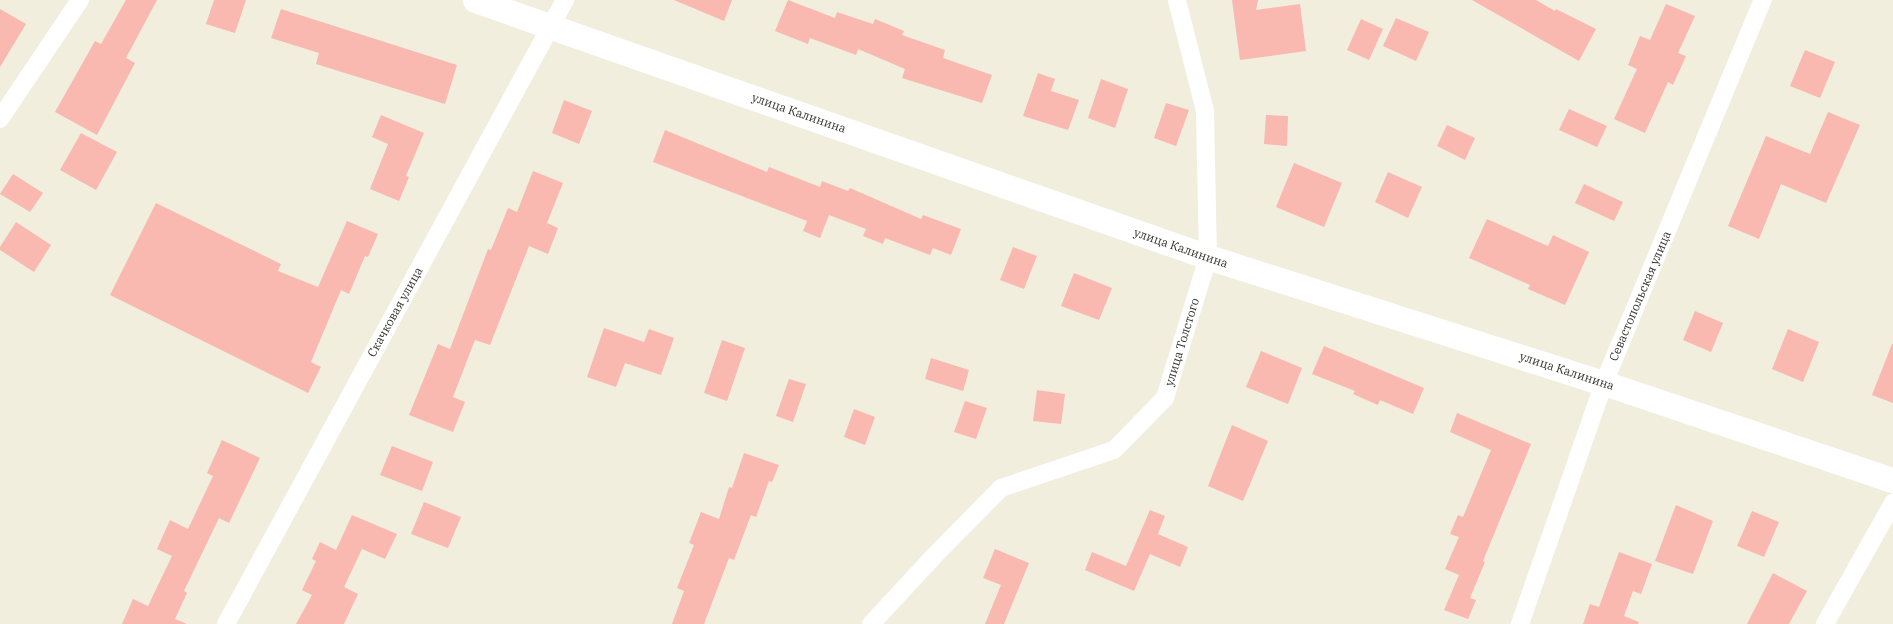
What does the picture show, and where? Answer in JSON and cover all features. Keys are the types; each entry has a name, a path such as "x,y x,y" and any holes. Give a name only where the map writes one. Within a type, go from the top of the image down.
{"main road":[{"name":"улица Калинина","path":"474,0 552,25 1208,257 1604,383 1893,480"}],"street":[{"path":"0,119 80,0"},
{"name":"Скачковая улица","path":"226,624 565,0"},
{"name":"улица Толстого","path":"872,624 934,556 1001,488 1114,450 1165,398 1208,257 1205,110 1177,0"},
{"name":"Севастопольская улица","path":"1520,624 1604,383 1763,0"},
{"path":"1825,624 1893,503"}],"building":[{"path":"126,0 157,0 126,58 135,63 97,135 55,112 95,41 101,44"},
{"path":"214,0 246,0 235,33 206,24"},
{"path":"674,0 732,0 724,21"},
{"path":"788,0 835,18 837,12 873,24 875,19 904,31 902,35 945,50 943,58 992,75 982,103 902,78 905,69 858,49 856,55 810,38 808,44 775,31"},
{"path":"1232,0 1258,0 1256,10 1300,4 1306,51 1240,60"},
{"path":"1472,0 1536,0 1555,11 1556,9 1596,29 1579,61"},
{"path":"1666,4 1695,16 1678,53 1686,56 1673,85 1668,82 1645,133 1614,119 1637,69 1628,65 1640,36 1650,40"},
{"path":"0,9 26,24 0,67"},
{"path":"281,9 457,65 445,104 316,64 319,53 271,38"},
{"path":"1396,18 1429,32 1416,61 1383,46"},
{"path":"1361,19 1383,29 1369,60 1347,50"},
{"path":"1805,50 1835,62 1820,98 1790,86"},
{"path":"1038,73 1055,79 1051,91 1079,100 1068,130 1023,116"},
{"path":"1101,79 1128,89 1115,128 1088,118"},
{"path":"564,100 592,111 579,144 552,133"},
{"path":"1166,103 1189,110 1176,146 1154,138"},
{"path":"1569,109 1607,126 1597,147 1559,130"},
{"path":"1828,112 1860,125 1826,203 1781,184 1759,239 1728,226 1766,136 1810,154"},
{"path":"381,115 424,133 406,176 409,177 399,201 370,189 388,144 372,137"},
{"path":"1266,115 1288,116 1287,146 1264,144"},
{"path":"1447,125 1475,138 1465,160 1437,146"},
{"path":"665,130 767,172 769,167 820,187 822,181 848,191 850,188 921,219 923,215 961,229 951,255 933,248 930,255 885,238 883,244 863,236 866,229 829,215 820,238 803,231 807,221 653,162"},
{"path":"81,133 117,152 96,190 60,170"},
{"path":"1294,163 1342,183 1324,227 1276,207"},
{"path":"533,171 563,183 547,223 558,228 548,254 529,246 490,345 475,340 453,397 465,402 453,432 409,415 438,344 450,349 488,249 491,250 508,208 517,212"},
{"path":"1388,172 1422,187 1408,218 1375,202"},
{"path":"13,174 43,193 30,212 0,194"},
{"path":"1584,184 1623,202 1614,221 1575,203"},
{"path":"156,203 281,264 278,271 318,287 347,221 378,234 368,257 365,256 349,294 341,290 311,362 321,367 308,393 110,295"},
{"path":"1487,219 1548,246 1553,235 1589,252 1565,305 1528,289 1530,285 1469,258"},
{"path":"16,222 51,245 34,272 0,250"},
{"path":"1013,247 1037,256 1024,289 1000,280"},
{"path":"1074,273 1112,288 1099,320 1061,306"},
{"path":"1695,311 1723,323 1711,352 1683,340"},
{"path":"604,328 644,342 649,329 674,338 661,375 625,363 616,387 587,377"},
{"path":"1788,329 1819,342 1803,382 1772,369"},
{"path":"722,340 745,348 727,401 704,393"},
{"path":"1893,344 1893,403 1872,395"},
{"path":"1324,346 1424,388 1413,414 1380,400 1378,405 1353,394 1355,391 1312,374"},
{"path":"1261,351 1302,368 1288,404 1246,387"},
{"path":"931,358 969,370 963,391 925,379"},
{"path":"789,379 806,384 793,422 776,416"},
{"path":"1037,390 1065,394 1061,424 1033,421"},
{"path":"965,401 987,408 976,439 954,432"},
{"path":"854,409 875,417 865,445 844,437"},
{"path":"1457,413 1531,444 1483,561 1485,562 1470,598 1476,600 1468,619 1444,610 1459,575 1445,569 1459,537 1450,534 1458,515 1463,517 1491,450 1450,432"},
{"path":"1232,425 1268,441 1243,501 1208,486"},
{"path":"222,440 260,458 229,523 219,518 184,591 187,593 175,619 187,624 122,624 133,599 148,606 172,556 157,549 170,520 188,529 213,476 207,473"},
{"path":"392,446 433,462 422,491 380,475"},
{"path":"744,453 779,465 772,482 769,481 756,517 751,515 734,560 729,558 704,624 672,624 684,591 677,588 694,545 689,543 701,512 719,519 729,487 732,488"},
{"path":"424,502 461,517 448,548 411,534"},
{"path":"1676,505 1713,521 1693,574 1655,561"},
{"path":"1150,510 1165,516 1158,534 1188,547 1180,567 1150,554 1134,591 1085,570 1092,552 1126,566"},
{"path":"1752,511 1779,522 1764,557 1737,546"},
{"path":"352,515 397,534 385,559 362,549 344,587 358,594 344,624 296,624 312,595 302,590 316,561 312,559 320,542 336,550"},
{"path":"995,549 1029,563 1004,624 985,624 1001,585 983,578"},
{"path":"1619,552 1652,564 1641,594 1633,591 1624,616 1639,622 1638,624 1583,624 1590,604 1599,607"},
{"path":"1773,573 1807,591 1789,624 1747,624"}]}
